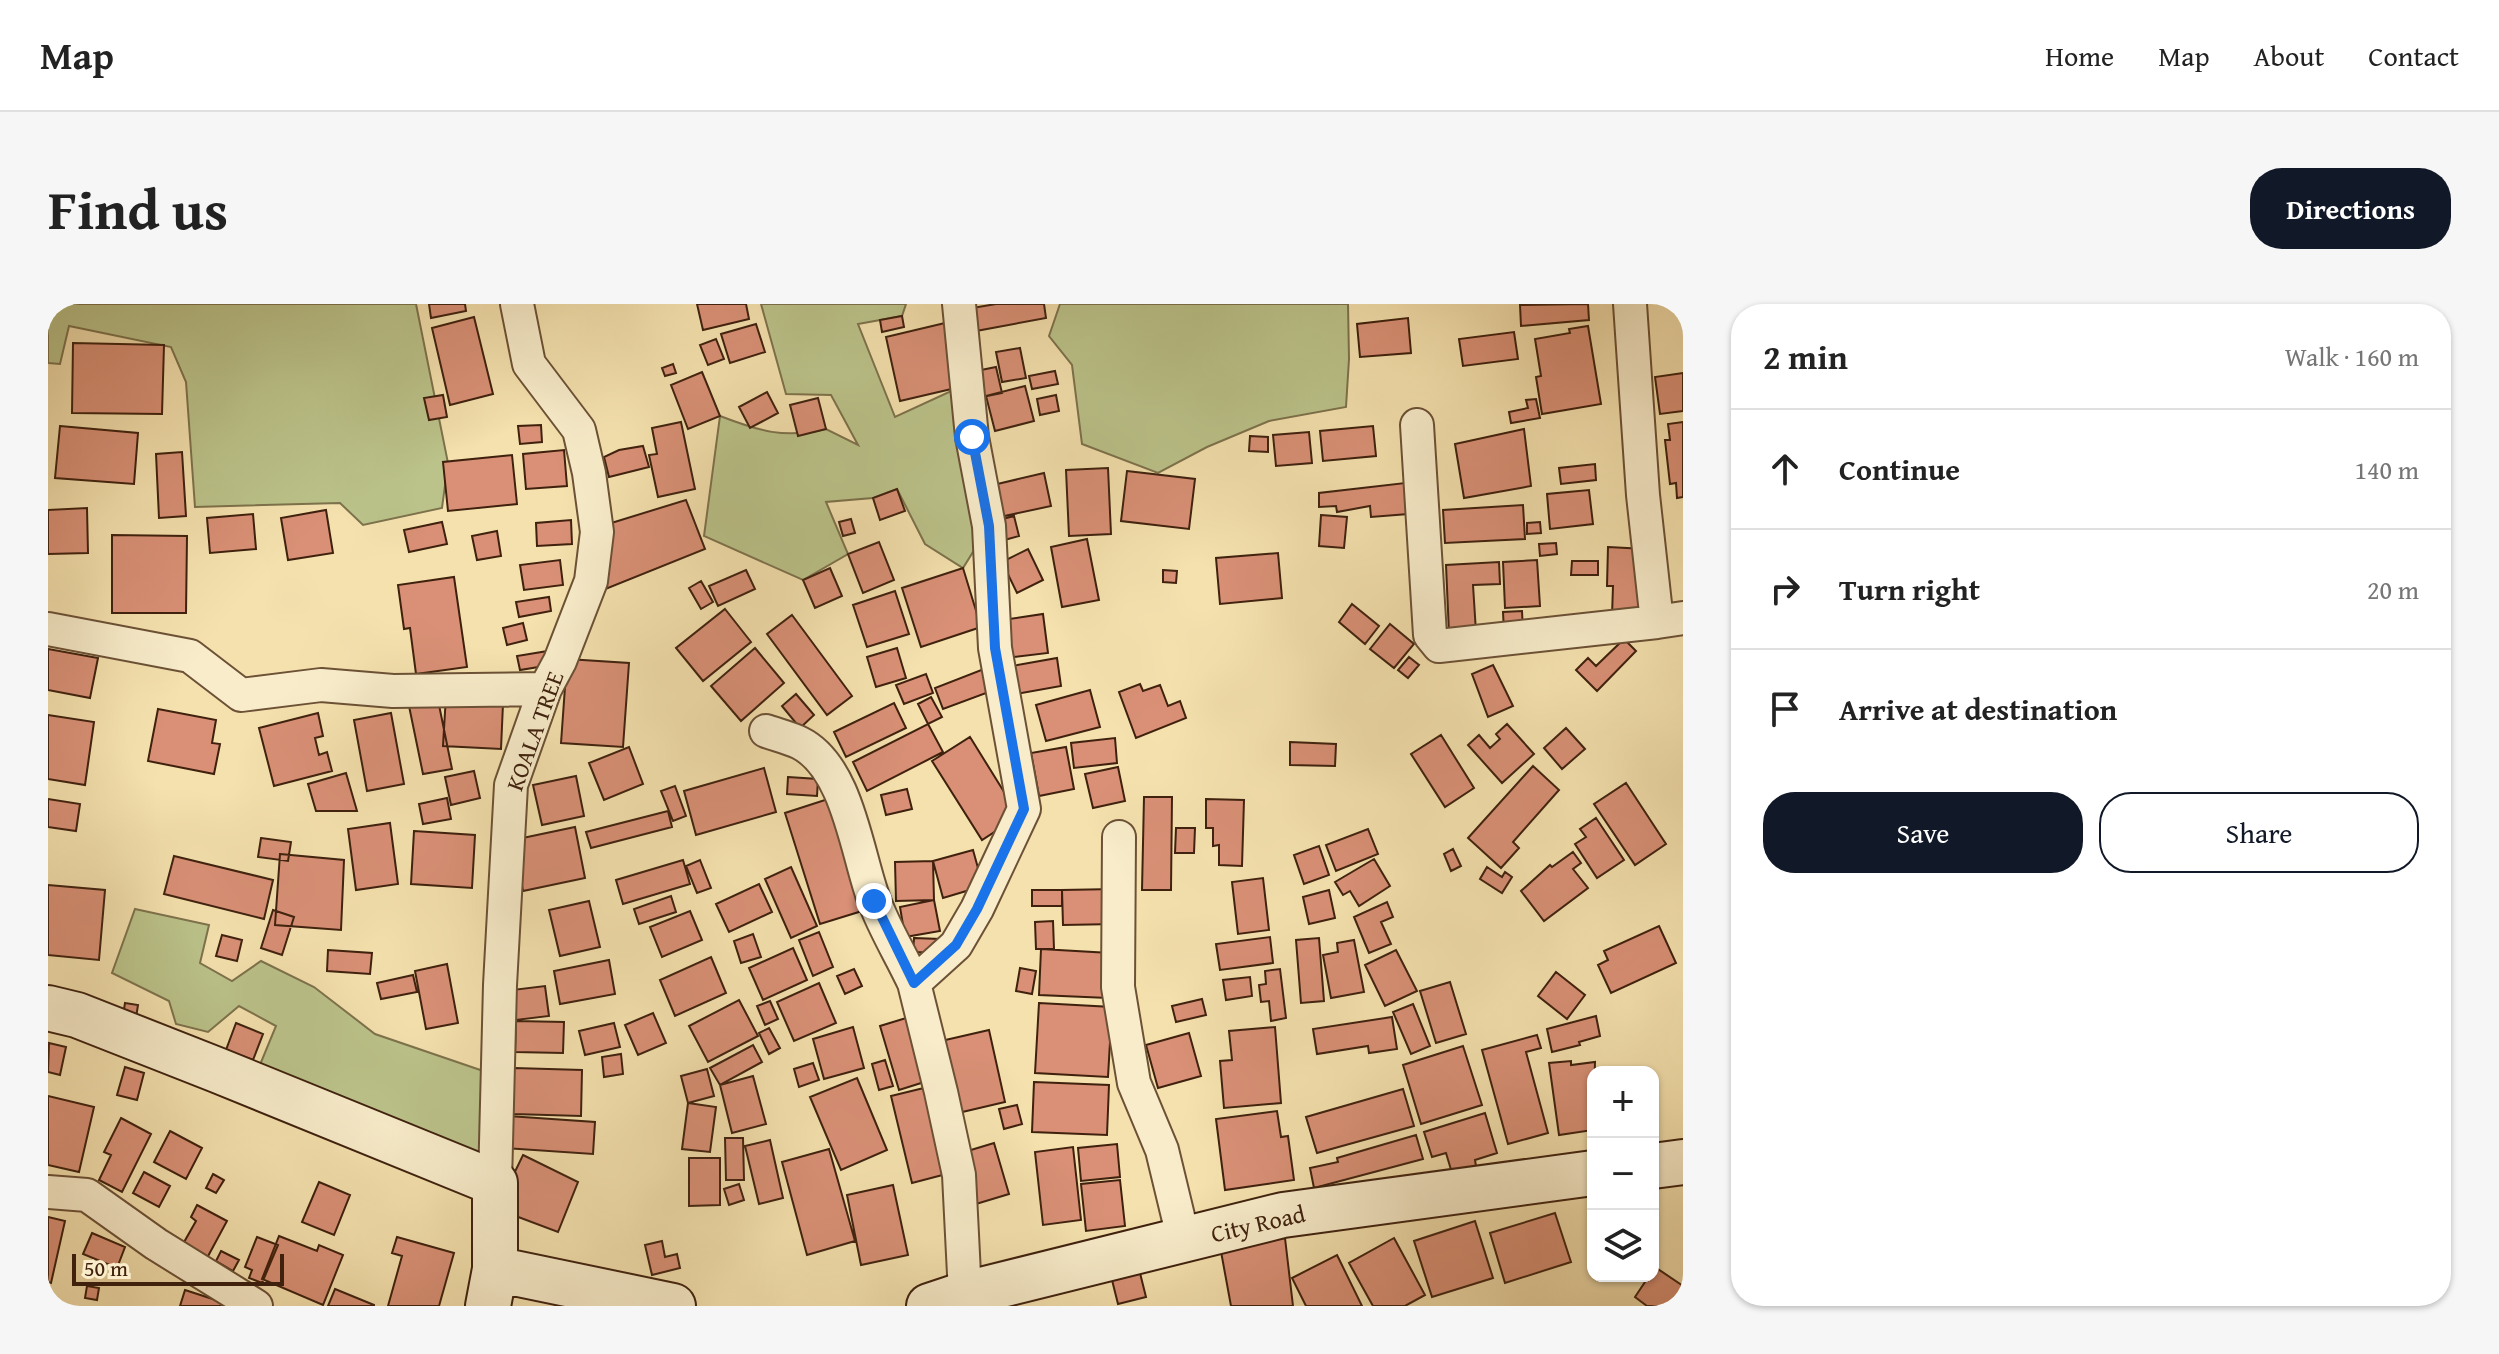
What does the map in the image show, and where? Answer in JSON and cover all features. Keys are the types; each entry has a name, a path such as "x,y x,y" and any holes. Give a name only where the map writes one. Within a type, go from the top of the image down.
{"main road":[{"path":"48,1008 77,1015 495,1183 491,1288 673,1306"},
{"path":"1659,1165 1683,1162"},
{"name":"City Road","path":"947,1300 1283,1215 1587,1174"}],"street":[{"name":"KOALA TREE","path":"495,1183 500,985 511,785 545,689 560,661 591,581 597,532 579,430 529,364 517,304"},
{"path":"914,983 956,945 977,909 1024,809 995,648 989,526 972,437 959,304"},
{"path":"1417,425 1430,635 1439,646 1670,620 1643,495 1630,304"},
{"path":"48,629 190,656 241,695 321,685 393,691 545,689"},
{"path":"766,731 801,744 819,756 831,775 852,822 874,901 914,983 959,1175 947,1300"},
{"path":"1119,837 1118,987 1134,1083 1162,1150 1184,1241"},
{"path":"48,1192 87,1195 156,1244 256,1306"}],"green space":[{"path":"48,304 416,304 448,463 442,508 363,525 340,503 195,507 186,382 171,347 69,326 60,364 48,363"},
{"path":"761,304 906,304 902,316 858,324 895,417 960,387 989,526 963,568 925,544 897,489 873,498 826,502 848,554 803,580 704,536 720,416 772,432 826,429 858,445 831,395 786,394"},
{"path":"1060,304 1348,304 1346,407 1269,421 1207,447 1158,473 1082,444 1072,365 1049,336"},
{"path":"135,909 209,925 200,963 232,981 261,961 314,987 375,1034 495,1075 485,1178 257,1072 276,1026 239,1006 208,1032 176,1024 169,1001 112,973"}],"building":[{"path":"429,304 465,304 466,311 431,318"},
{"path":"697,304 746,304 749,319 703,330"},
{"path":"996,304 1044,304 1046,318 976,331 972,308"},
{"path":"1588,304 1589,320 1521,326 1520,305"},
{"path":"902,316 904,327 882,332 880,320"},
{"path":"474,317 493,394 450,405 432,328"},
{"path":"1408,318 1411,353 1360,357 1357,324"},
{"path":"945,323 960,387 900,401 886,337"},
{"path":"756,324 765,352 730,363 721,334"},
{"path":"1588,326 1601,404 1542,414 1536,377 1541,376 1535,339 1570,333 1569,329"},
{"path":"1514,332 1518,359 1463,366 1459,339"},
{"path":"716,339 724,359 708,365 700,345"},
{"path":"73,343 164,345 162,414 72,413"},
{"path":"1020,348 1026,378 1002,382 996,352"},
{"path":"673,364 676,373 665,376 662,368"},
{"path":"996,367 1002,393 982,397 976,371"},
{"path":"1055,371 1058,384 1032,389 1029,376"},
{"path":"702,372 720,416 688,429 671,385"},
{"path":"1683,373 1683,411 1660,414 1655,377"},
{"path":"1025,386 1034,421 995,431 986,396"},
{"path":"767,392 778,413 750,428 739,407"},
{"path":"443,395 447,417 429,420 424,398"},
{"path":"1056,395 1059,411 1040,415 1037,399"},
{"path":"818,398 826,429 798,436 790,405"},
{"path":"1536,399 1540,418 1511,423 1509,412 1528,408 1526,400"},
{"path":"681,422 695,489 658,497 649,455 657,454 652,428"},
{"path":"1683,422 1683,497 1677,498 1676,483 1670,484 1665,440 1670,440 1668,424"},
{"path":"541,425 542,442 520,444 518,426"},
{"path":"60,426 138,433 134,484 55,478"},
{"path":"1373,426 1376,456 1323,461 1320,431"},
{"path":"1524,429 1531,486 1464,498 1455,444"},
{"path":"1309,432 1312,463 1276,466 1273,435"},
{"path":"1250,436 1268,437 1268,452 1249,451"},
{"path":"643,446 649,467 609,477 604,457 619,450"},
{"path":"564,450 567,486 526,489 523,454"},
{"path":"182,452 186,516 159,518 156,454"},
{"path":"512,455 517,504 448,511 443,462"},
{"path":"1595,464 1596,480 1561,484 1559,468"},
{"path":"1108,468 1111,534 1069,536 1066,470"},
{"path":"1127,471 1195,479 1189,529 1121,521"},
{"path":"1044,473 1051,506 1000,517 993,485"},
{"path":"1405,483 1408,514 1371,517 1370,506 1337,512 1336,506 1319,507 1319,493"},
{"path":"897,489 905,511 880,520 873,498"},
{"path":"1589,490 1593,524 1550,529 1547,494"},
{"path":"686,500 705,549 603,590 608,524"},
{"path":"1523,505 1525,539 1445,543 1443,510"},
{"path":"87,508 88,553 48,554 48,510"},
{"path":"326,510 333,553 288,560 281,518"},
{"path":"253,514 256,549 210,553 207,518"},
{"path":"1321,515 1347,517 1344,548 1319,546"},
{"path":"1014,516 1019,536 1001,541 995,521"},
{"path":"851,519 855,533 843,536 839,522"},
{"path":"571,520 572,544 537,546 536,523"},
{"path":"442,522 447,544 409,552 404,530"},
{"path":"1540,522 1541,533 1527,534 1527,523"},
{"path":"497,531 501,556 477,560 472,536"},
{"path":"112,535 187,536 186,613 112,613"},
{"path":"1087,539 1099,600 1062,607 1051,547"},
{"path":"879,542 894,580 863,593 848,554"},
{"path":"1556,543 1557,554 1540,556 1539,544"},
{"path":"1608,547 1645,549 1642,617 1612,616 1613,586 1607,586"},
{"path":"1028,549 1043,580 1017,593 1002,562"},
{"path":"1278,553 1282,598 1220,604 1216,558"},
{"path":"560,560 563,585 524,590 520,565"},
{"path":"1537,560 1540,606 1505,608 1503,562"},
{"path":"1572,561 1598,561 1598,575 1571,575"},
{"path":"1499,562 1500,584 1473,585 1476,632 1449,633 1446,565"},
{"path":"830,568 842,596 815,608 803,580"},
{"path":"963,568 981,627 921,647 902,588"},
{"path":"746,570 755,589 718,606 709,586"},
{"path":"1163,570 1177,571 1176,583 1163,582"},
{"path":"454,577 467,667 416,674 410,628 404,629 398,585"},
{"path":"701,581 713,602 701,609 689,588"},
{"path":"895,591 909,634 867,647 853,605"},
{"path":"549,597 551,611 519,617 516,602"},
{"path":"1352,604 1379,626 1365,644 1339,622"},
{"path":"725,609 751,642 703,681 676,648"},
{"path":"1522,611 1523,631 1504,632 1503,612"},
{"path":"1043,614 1048,653 1006,658 1002,620"},
{"path":"792,615 852,696 827,715 767,634"},
{"path":"523,623 527,640 507,645 503,628"},
{"path":"1390,624 1414,644 1394,668 1370,649"},
{"path":"1624,639 1636,651 1597,691 1576,670 1588,658 1596,666"},
{"path":"755,648 784,683 741,721 711,686"},
{"path":"897,648 906,678 876,687 867,657"},
{"path":"48,649 98,658 90,698 48,690"},
{"path":"554,650 557,664 520,670 517,656"},
{"path":"1409,657 1419,665 1408,678 1398,670"},
{"path":"1057,658 1061,686 1016,694 1012,666"},
{"path":"567,659 629,663 623,747 561,743"},
{"path":"1493,665 1513,706 1488,717 1472,674"},
{"path":"989,667 997,689 943,709 935,688"},
{"path":"926,674 933,693 904,704 896,685"},
{"path":"447,678 504,681 501,749 443,746"},
{"path":"1140,684 1143,691 1160,685 1168,706 1180,701 1186,718 1136,738 1119,692"},
{"path":"1090,690 1100,727 1046,741 1036,705"},
{"path":"796,694 814,715 800,728 782,706"},
{"path":"931,697 942,717 928,724 918,704"},
{"path":"438,700 452,769 423,774 409,706"},
{"path":"894,703 906,728 846,757 834,732"},
{"path":"158,709 216,720 212,743 220,744 214,774 148,761"},
{"path":"318,713 323,736 315,738 319,755 327,752 332,771 274,786 259,728"},
{"path":"391,713 404,784 367,791 354,720"},
{"path":"48,715 94,722 85,785 48,779"},
{"path":"928,724 943,752 867,791 853,762"},
{"path":"1507,724 1534,754 1502,783 1468,745 1479,735 1490,748 1500,739 1496,734"},
{"path":"1566,728 1585,749 1562,769 1544,748"},
{"path":"1441,735 1474,788 1445,807 1411,754"},
{"path":"970,737 1019,816 982,840 932,761"},
{"path":"1115,738 1117,763 1074,768 1071,743"},
{"path":"1290,742 1336,744 1335,766 1290,765"},
{"path":"629,747 643,784 604,800 589,763"},
{"path":"1066,747 1074,789 1039,796 1031,753"},
{"path":"1533,766 1559,790 1513,842 1519,848 1501,868 1468,838"},
{"path":"1118,767 1125,801 1093,808 1085,774"},
{"path":"764,768 776,812 696,835 684,791"},
{"path":"474,771 480,798 451,805 445,777"},
{"path":"346,773 357,811 316,811 308,784"},
{"path":"576,776 584,816 542,825 533,785"},
{"path":"788,777 818,779 817,796 787,794"},
{"path":"1626,783 1666,844 1635,865 1594,804"},
{"path":"675,786 686,816 673,821 661,791"},
{"path":"907,789 912,809 886,815 881,795"},
{"path":"1144,797 1172,797 1171,890 1142,890"},
{"path":"447,798 451,819 423,824 419,804"},
{"path":"48,799 80,804 76,831 48,827"},
{"path":"828,799 862,911 820,924 785,813"},
{"path":"1206,799 1244,800 1242,866 1219,865 1219,845 1213,846 1213,828 1206,828"},
{"path":"668,811 672,827 591,848 586,832"},
{"path":"1596,818 1624,860 1597,878 1575,844 1586,837 1580,829"},
{"path":"390,823 398,884 356,890 348,829"},
{"path":"575,827 585,878 523,891 513,840"},
{"path":"1176,828 1195,828 1194,853 1175,853"},
{"path":"1368,829 1378,854 1336,871 1326,845"},
{"path":"414,831 475,835 472,888 411,884"},
{"path":"261,838 291,842 288,861 258,857"},
{"path":"1319,846 1329,875 1304,884 1294,855"},
{"path":"1453,849 1461,866 1451,871 1444,854"},
{"path":"973,850 983,886 943,898 933,861"},
{"path":"1573,852 1581,863 1573,869 1588,888 1544,921 1521,891 1550,865 1552,867"},
{"path":"280,854 344,860 341,930 275,925"},
{"path":"174,856 273,880 264,919 164,894"},
{"path":"1374,859 1390,886 1359,906 1350,891 1343,895 1335,882"},
{"path":"683,860 690,884 623,904 616,880"},
{"path":"700,860 711,888 697,893 686,866"},
{"path":"933,861 934,900 896,901 895,862"},
{"path":"791,867 817,926 791,938 765,879"},
{"path":"1487,867 1502,877 1505,872 1512,877 1502,893 1480,879"},
{"path":"1263,878 1269,930 1238,934 1232,882"},
{"path":"759,884 772,912 729,932 716,904"},
{"path":"48,885 105,890 99,960 48,955"},
{"path":"1115,889 1116,924 1063,925 1062,890"},
{"path":"1032,890 1062,890 1062,906 1032,906"},
{"path":"1329,890 1335,918 1309,924 1303,897"},
{"path":"671,896 676,912 639,924 634,909"},
{"path":"934,900 940,931 905,937 900,907"},
{"path":"589,901 600,947 560,956 549,910"},
{"path":"1387,902 1393,917 1381,922 1391,944 1369,953 1354,917"},
{"path":"273,910 294,917 282,955 261,948"},
{"path":"690,911 702,940 662,957 650,927"},
{"path":"1053,921 1054,949 1036,949 1035,922"},
{"path":"1659,926 1676,963 1611,993 1598,965 1608,960 1604,951"},
{"path":"819,932 833,967 813,976 799,940"},
{"path":"753,934 761,957 741,963 734,941"},
{"path":"222,935 242,940 237,961 216,956"},
{"path":"1270,937 1273,963 1220,970 1216,944"},
{"path":"914,938 940,939 939,953 913,952"},
{"path":"1319,938 1324,1001 1301,1003 1296,940"},
{"path":"1354,940 1364,992 1331,998 1323,955 1338,952 1337,943"},
{"path":"793,948 807,980 763,1000 749,968"},
{"path":"1041,949 1110,953 1108,998 1039,995"},
{"path":"328,950 372,953 370,974 327,971"},
{"path":"1396,950 1417,991 1385,1006 1365,965"},
{"path":"711,957 726,993 675,1016 660,980"},
{"path":"609,960 615,994 560,1004 554,971"},
{"path":"447,964 458,1023 426,1029 415,971"},
{"path":"1020,968 1036,971 1032,994 1016,991"},
{"path":"854,969 862,986 845,994 837,976"},
{"path":"1280,969 1286,1018 1271,1021 1269,1001 1261,1002 1259,985 1266,984 1265,971"},
{"path":"1556,972 1585,995 1567,1019 1538,996"},
{"path":"413,975 417,992 381,999 377,983"},
{"path":"1250,977 1252,996 1226,1000 1223,980"},
{"path":"1450,982 1466,1034 1436,1043 1420,991"},
{"path":"819,983 836,1023 794,1041 777,1002"},
{"path":"545,986 549,1016 516,1020 512,990"},
{"path":"1202,999 1206,1015 1176,1022 1172,1006"},
{"path":"739,1000 758,1036 708,1062 689,1026"},
{"path":"770,1001 778,1019 765,1025 757,1006"},
{"path":"125,1003 138,1005 135,1024 122,1022"},
{"path":"1039,1003 1112,1007 1108,1077 1035,1073"},
{"path":"1413,1004 1430,1046 1411,1054 1393,1012"},
{"path":"653,1013 666,1043 638,1055 625,1025"},
{"path":"916,1015 937,1078 899,1090 880,1026"},
{"path":"1596,1016 1600,1036 1552,1052 1547,1029"},
{"path":"1392,1017 1397,1049 1369,1053 1368,1046 1317,1054 1313,1029"},
{"path":"516,1021 564,1022 563,1053 515,1052"},
{"path":"236,1023 263,1034 253,1060 226,1050"},
{"path":"614,1023 620,1047 585,1055 579,1031"},
{"path":"853,1027 864,1068 824,1079 813,1039"},
{"path":"1275,1027 1281,1103 1224,1108 1220,1061 1232,1060 1229,1031"},
{"path":"769,1028 780,1048 769,1054 759,1033"},
{"path":"989,1030 1005,1102 958,1113 941,1041"},
{"path":"1189,1033 1201,1076 1158,1088 1146,1045"},
{"path":"1537,1035 1541,1048 1526,1052 1548,1133 1508,1144 1482,1050"},
{"path":"49,1043 66,1047 60,1075 48,1072"},
{"path":"753,1045 762,1062 720,1085 710,1068"},
{"path":"1463,1046 1482,1105 1421,1124 1403,1065"},
{"path":"621,1054 623,1074 604,1077 602,1057"},
{"path":"885,1060 893,1086 879,1090 872,1064"},
{"path":"1571,1061 1571,1065 1595,1062 1595,1066 1587,1066 1587,1131 1559,1135 1549,1063"},
{"path":"813,1063 819,1080 799,1087 794,1069"},
{"path":"125,1067 144,1073 137,1100 117,1095"},
{"path":"514,1068 582,1070 581,1116 513,1114"},
{"path":"707,1069 714,1096 688,1103 681,1076"},
{"path":"753,1076 766,1124 732,1133 720,1085"},
{"path":"857,1078 887,1150 841,1170 810,1097"},
{"path":"1034,1082 1109,1085 1107,1135 1032,1132"},
{"path":"932,1086 954,1172 912,1183 891,1096"},
{"path":"1403,1089 1414,1126 1317,1153 1306,1117"},
{"path":"48,1096 94,1107 79,1172 48,1165"},
{"path":"688,1103 716,1107 710,1152 682,1149"},
{"path":"1017,1105 1022,1124 1004,1129 999,1109"},
{"path":"1277,1111 1281,1137 1288,1136 1294,1180 1225,1190 1216,1119"},
{"path":"1485,1113 1497,1153 1475,1160 1476,1166 1452,1173 1446,1153 1432,1157 1424,1132"},
{"path":"508,1116 595,1122 593,1154 506,1148"},
{"path":"121,1118 151,1134 122,1192 99,1180 111,1155 104,1152"},
{"path":"170,1131 202,1148 186,1179 154,1162"},
{"path":"1416,1135 1423,1159 1314,1188 1310,1168 1338,1162 1337,1158"},
{"path":"725,1138 743,1138 744,1180 726,1180"},
{"path":"770,1140 783,1198 759,1204 745,1146"},
{"path":"994,1143 1009,1194 976,1204 961,1153"},
{"path":"1117,1144 1120,1177 1081,1181 1078,1148"},
{"path":"1073,1147 1081,1220 1043,1225 1035,1152"},
{"path":"829,1149 855,1241 807,1255 782,1162"},
{"path":"523,1155 578,1182 558,1232 497,1209"},
{"path":"689,1158 720,1158 720,1205 689,1206"},
{"path":"144,1172 170,1186 159,1207 133,1193"},
{"path":"213,1174 224,1180 216,1193 206,1188"},
{"path":"1120,1180 1125,1226 1086,1231 1081,1184"},
{"path":"319,1182 350,1195 334,1235 302,1222"},
{"path":"739,1184 744,1200 729,1205 724,1189"},
{"path":"893,1185 908,1255 861,1265 847,1195"},
{"path":"197,1205 227,1221 207,1258 183,1244 196,1221 191,1217"},
{"path":"1555,1213 1571,1262 1505,1283 1490,1233"},
{"path":"48,1217 65,1221 51,1283 48,1282"},
{"path":"1475,1221 1493,1278 1432,1297 1414,1241"},
{"path":"92,1233 125,1247 117,1268 83,1254"},
{"path":"279,1236 317,1251 319,1245 343,1255 323,1305 262,1279"},
{"path":"257,1237 278,1245 262,1283 249,1278 252,1270 245,1267"},
{"path":"397,1237 454,1253 439,1306 388,1306 402,1256 392,1253"},
{"path":"1285,1238 1293,1306 1231,1306 1220,1246"},
{"path":"1394,1238 1425,1295 1405,1306 1373,1306 1349,1263"},
{"path":"662,1241 665,1257 677,1254 680,1268 652,1275 645,1245"},
{"path":"221,1251 239,1260 233,1271 216,1261"},
{"path":"1337,1255 1362,1306 1306,1306 1292,1278"},
{"path":"1659,1270 1683,1286 1683,1294 1675,1306 1647,1306 1635,1297 1645,1282 1659,1282"},
{"path":"1140,1273 1146,1297 1118,1304 1112,1280"},
{"path":"87,1286 99,1288 97,1300 85,1298"},
{"path":"335,1289 374,1305 374,1306 328,1306"},
{"path":"185,1290 225,1303 224,1306 180,1306"}],"route":[{"path":"874,901 914,983 956,945 977,909 1024,809 995,648 989,526 972,437"}]}
